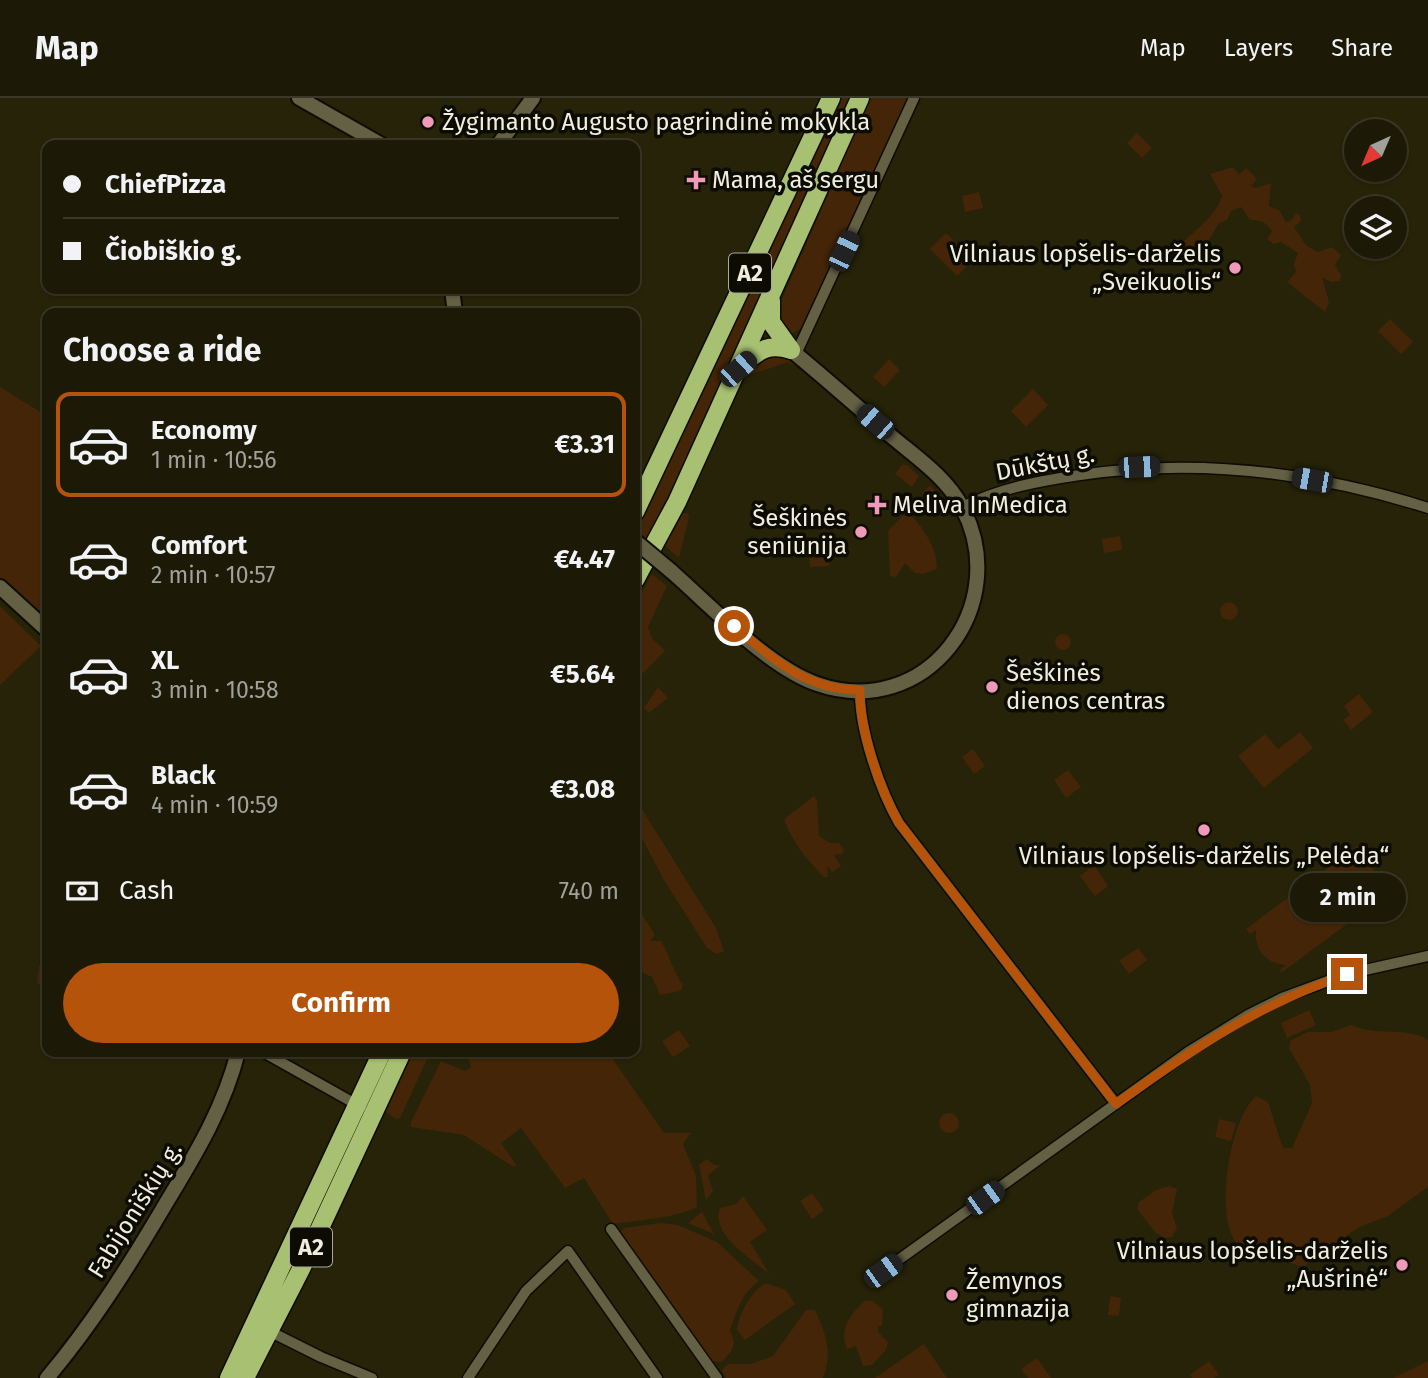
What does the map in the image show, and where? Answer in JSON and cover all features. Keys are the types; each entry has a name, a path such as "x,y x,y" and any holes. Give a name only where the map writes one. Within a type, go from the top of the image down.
{"highway":[{"name":"A2","path":"640,501 831,98"},
{"name":"A2","path":"640,571 677,502 860,98"},
{"path":"771,298 771,322 793,352"},
{"path":"738,369 763,348 777,345 793,352"},
{"name":"A2","path":"245,1378 263,1327 357,1104 380,1057"},
{"name":"A2","path":"229,1378 263,1327 400,1057"}],"street":[{"path":"299,98 373,140"},
{"path":"502,140 533,98"},
{"path":"640,545 786,669 817,684 860,690 883,688 917,675 950,648 974,601 978,572 975,545 962,507 940,478 793,352 914,98"},
{"name":"Dūkštų g.","path":"962,507 1003,490 1034,483 1163,466 1261,471 1365,490 1428,508"},
{"path":"0,587 42,625"},
{"path":"860,690 864,718 882,788 899,823 1116,1104"},
{"path":"883,1271 1188,1052 1264,1007 1347,974 1428,956"},
{"name":"Fabijoniškių g.","path":"47,1378 116,1286 196,1156 221,1106 236,1057"},
{"path":"272,1057 373,1114"},
{"path":"611,1229 717,1378"},
{"path":"468,1378 526,1291 568,1251 657,1378"},
{"path":"263,1327 321,1357 372,1378"}],"shaded area":[{"path":"838,98 854,98 640,557 640,523"},
{"path":"870,98 910,98 804,327 793,333 785,331 776,313"},
{"path":"1137,133 1152,148 1142,158 1127,143"},
{"path":"1234,168 1239,175 1246,168 1257,179 1251,186 1255,188 1271,183 1269,206 1279,210 1286,222 1292,220 1296,213 1300,215 1301,221 1294,227 1306,245 1317,252 1332,247 1341,255 1335,265 1341,275 1340,281 1331,282 1322,277 1329,302 1325,312 1287,282 1296,272 1294,264 1298,253 1281,242 1274,244 1267,239 1272,231 1270,228 1263,222 1250,220 1241,207 1231,211 1227,220 1219,223 1208,242 1192,248 1181,264 1172,257 1218,205 1222,196 1210,174"},
{"path":"979,192 983,208 965,212 962,196"},
{"path":"946,233 973,260 957,276 930,249"},
{"path":"1390,319 1413,342 1401,354 1378,331"},
{"path":"762,352 786,357 797,367 788,362 746,376"},
{"path":"889,359 900,370 884,387 873,377"},
{"path":"0,387 42,413 42,618 0,579"},
{"path":"1033,389 1048,405 1026,427 1011,411"},
{"path":"902,465 907,465 919,476 912,487 895,474"},
{"path":"930,485 952,511 945,510 942,517 922,494"},
{"path":"907,511 928,537 937,569 923,574 915,573 905,563 896,577 890,576 888,531"},
{"path":"683,513 688,513 689,517 679,558 665,546"},
{"path":"1120,536 1122,550 1104,553 1102,539"},
{"path":"828,547 829,566 810,567 808,548"},
{"path":"652,574 667,586 648,627 652,638 665,651 640,676 640,596"},
{"path":"1229,602 1235,605 1238,611 1235,617 1229,620 1223,617 1220,611 1223,605"},
{"path":"0,606 41,646 0,685"},
{"path":"1063,634 1069,636 1069,648 1063,650 1057,648 1055,642 1057,636"},
{"path":"658,687 668,698 649,713 644,708"},
{"path":"1359,694 1373,712 1351,730 1343,720 1350,715 1344,706"},
{"path":"1300,732 1313,748 1264,788 1238,756 1265,734 1278,749"},
{"path":"973,749 985,766 974,774 962,757"},
{"path":"1068,770 1081,787 1066,798 1054,780"},
{"path":"814,796 817,801 819,836 830,843 839,843 844,850 842,854 834,855 841,866 832,872 827,866 828,877 824,877 801,850 784,819"},
{"path":"640,806 716,928 724,951 716,954 707,948 665,882 640,834"},
{"path":"1357,846 1361,851 1353,857 1368,863 1377,874 1379,888 1374,904 1281,973 1280,970 1286,965 1267,959 1259,950 1256,930 1250,934 1246,929"},
{"path":"1094,865 1108,886 1095,896 1080,876"},
{"path":"640,911 655,935 650,941 661,941 683,985 681,991 660,995 652,977 643,973 640,966"},
{"path":"1138,948 1147,960 1129,974 1119,961"},
{"path":"42,962 42,986 37,983"},
{"path":"1309,1010 1316,1025 1287,1038 1281,1023"},
{"path":"1351,1025 1361,1029 1411,1033 1428,1040 1428,1187 1388,1216 1359,1227 1306,1265 1299,1266 1236,1243 1229,1229 1226,1211 1232,1145 1239,1124 1256,1096 1268,1102 1283,1148 1292,1148 1312,1103 1310,1085 1289,1048 1290,1041 1307,1032 1331,1032"},
{"path":"679,1030 690,1046 673,1057 662,1041"},
{"path":"411,1057 428,1057 400,1118 396,1119 386,1112"},
{"path":"611,1057 664,1133 691,1133 683,1144 696,1176 697,1207 668,1216 613,1224 584,1178 565,1188 521,1128 501,1143 517,1166 512,1166 464,1135 411,1127 441,1061 465,1071 471,1067 468,1058"},
{"path":"949,1113 956,1116 959,1123 956,1130 949,1133 942,1130 939,1123 942,1116"},
{"path":"1219,1119 1236,1123 1231,1141 1215,1137"},
{"path":"707,1159 714,1165 721,1165 708,1175 713,1191 706,1200 699,1165"},
{"path":"1169,1186 1177,1189 1172,1213 1177,1228 1172,1237 1165,1238 1156,1233 1137,1209 1139,1202 1156,1190"},
{"path":"812,1193 824,1210 812,1219 800,1201"},
{"path":"743,1196 767,1230 750,1242 770,1275 734,1246 721,1228 720,1208 736,1204"},
{"path":"702,1212 714,1234 688,1223"},
{"path":"660,1223 678,1225 717,1242 759,1281 748,1291 737,1310 730,1331 734,1340 733,1348 722,1362 710,1361 618,1235 624,1228"},
{"path":"765,1283 786,1290 795,1304 745,1340 737,1330 740,1316 751,1298"},
{"path":"1110,1296 1121,1298 1119,1316 1108,1315"},
{"path":"865,1301 873,1301 883,1310 882,1325 878,1327 878,1332 888,1342 886,1350 872,1365 863,1366 856,1346 847,1349 844,1335 847,1322"},
{"path":"806,1310 815,1310 825,1335 828,1360 823,1378 726,1378 722,1370 728,1364 751,1364 773,1356"},
{"path":"924,1344 947,1378 875,1378"},
{"path":"1037,1358 1051,1378 1028,1378 1021,1369"},
{"path":"1209,1361 1219,1375 1214,1378 1192,1378 1190,1375"},
{"path":"1428,1361 1428,1378 1393,1378"}],"place":[{"name":"Žygimanto Augusto pagrindinė mokykla","path":"428,122"},
{"name":"Mama, aš sergu","path":"696,180"},
{"name":"Vilniaus lopšelis-darželis „Sveikuolis“","path":"1235,268"},
{"name":"Meliva InMedica","path":"877,505"},
{"name":"Šeškinės seniūnija","path":"861,532"},
{"name":"Šeškinės dienos centras","path":"992,687"},
{"name":"Vilniaus lopšelis-darželis „Pelėda“","path":"1204,830"},
{"name":"Vilniaus lopšelis-darželis „Aušrinė“","path":"1402,1265"},
{"name":"Žemynos gimnazija","path":"952,1295"}],"route":[{"path":"734,626 795,675 831,688 860,690 861,707 882,788 899,823 1116,1104 1188,1052 1248,1015 1282,998 1347,974"}]}
